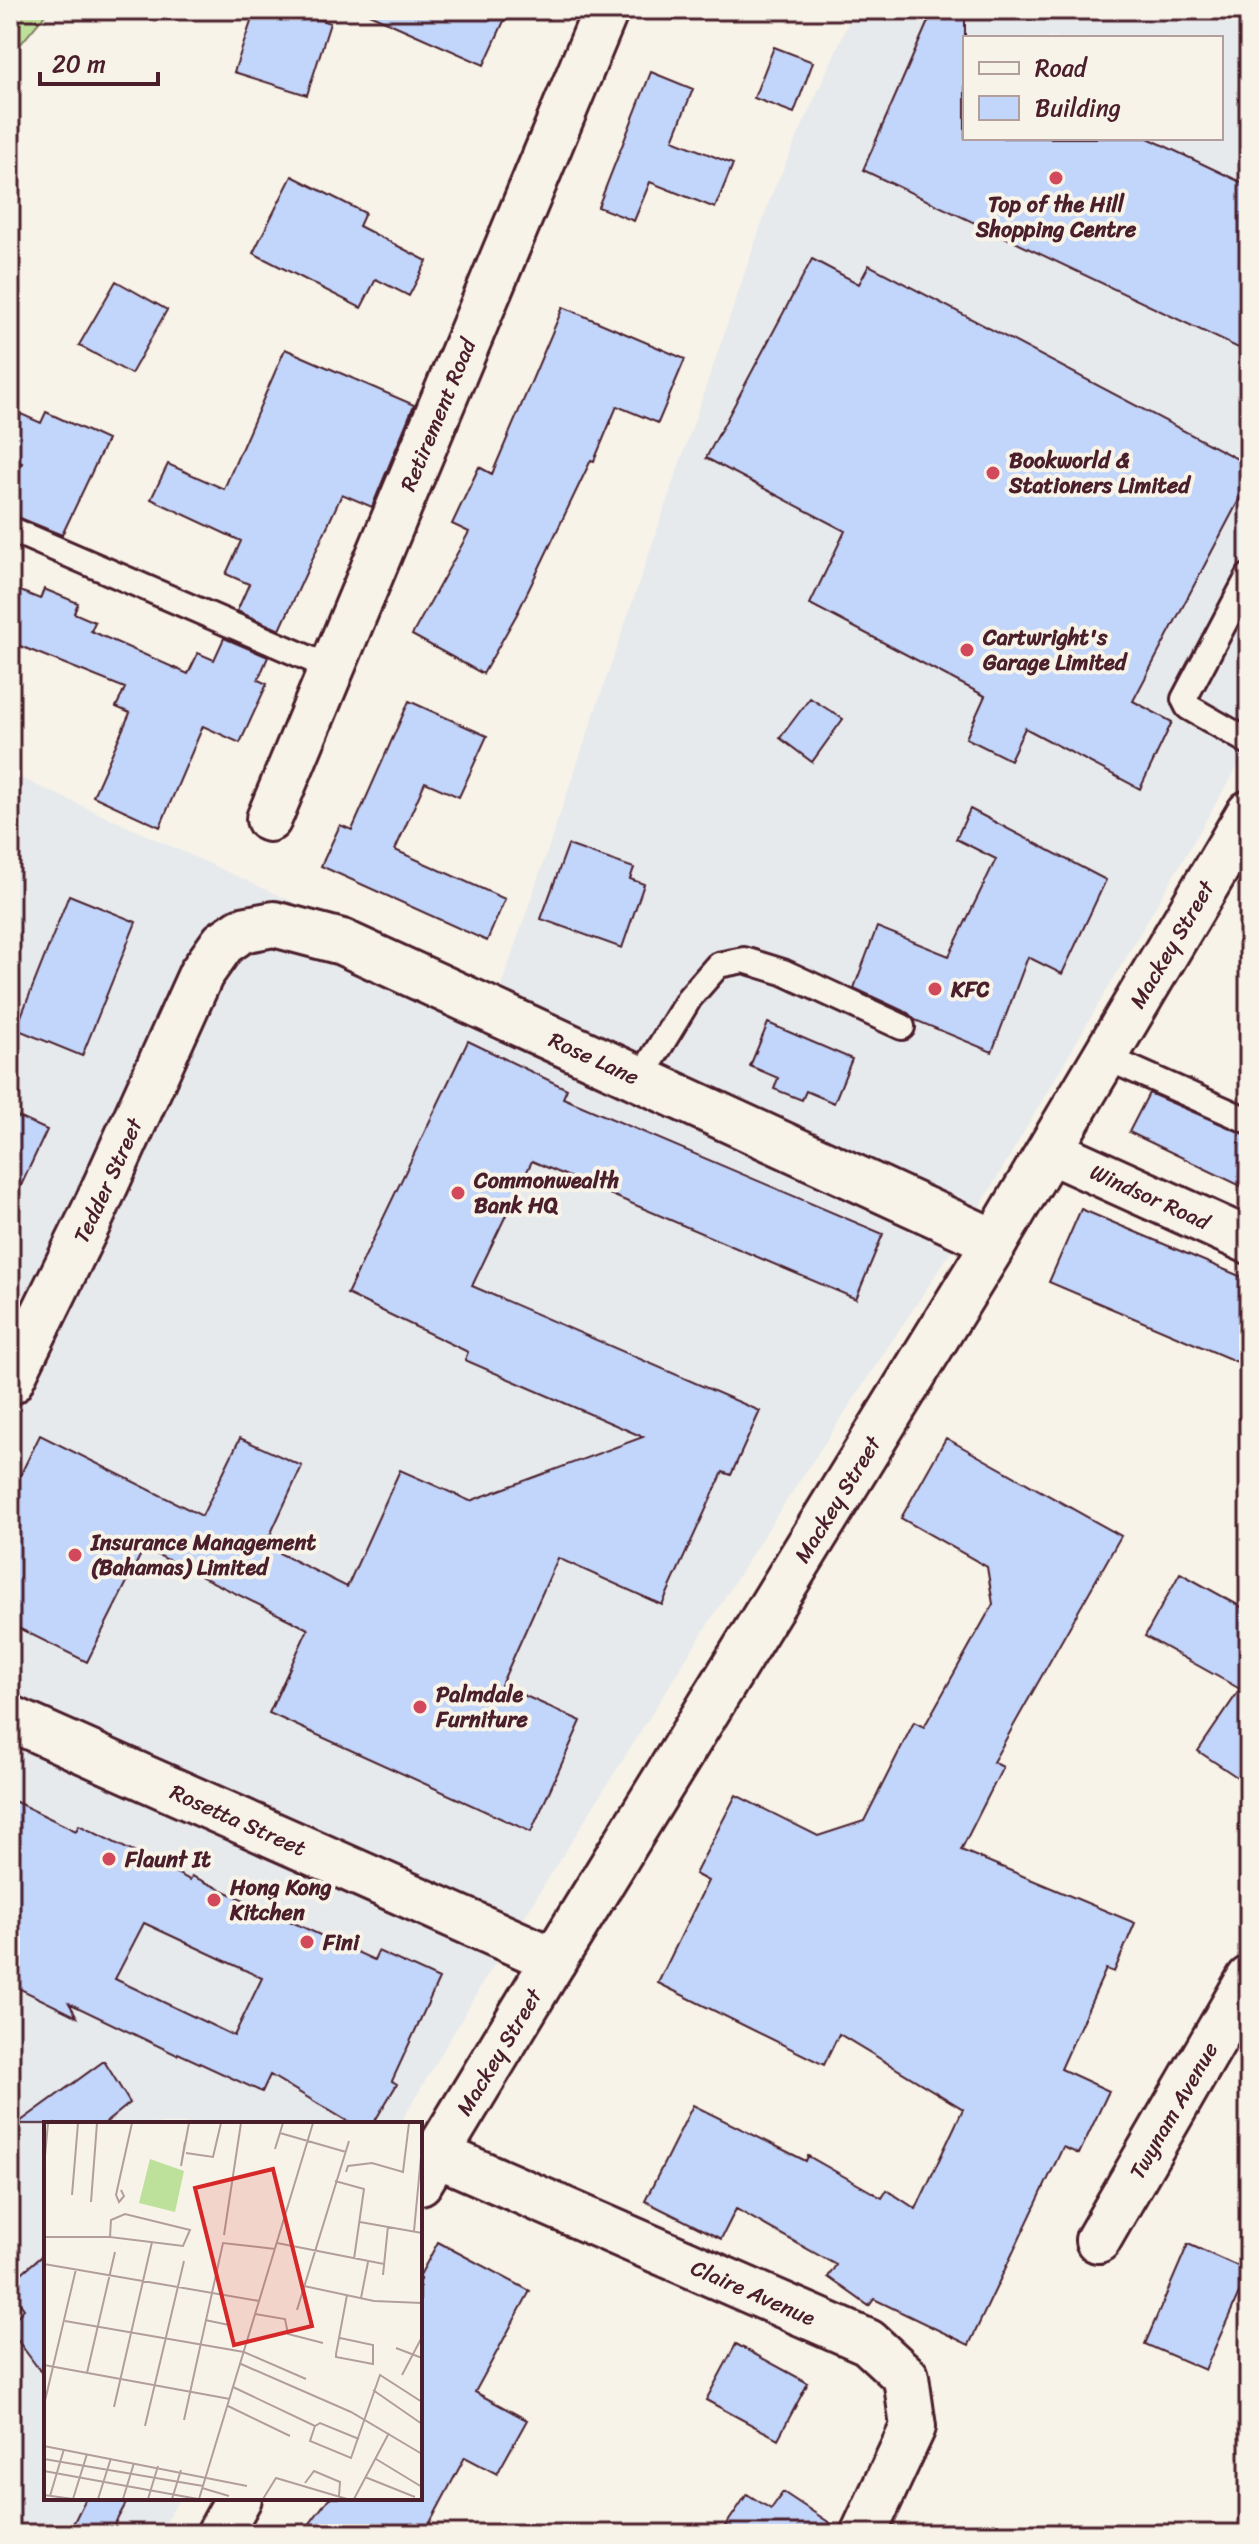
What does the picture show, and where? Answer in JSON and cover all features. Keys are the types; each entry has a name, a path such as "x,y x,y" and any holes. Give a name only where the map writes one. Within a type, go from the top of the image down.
{"street":[{"name":"Retirement Road","path":"269,819 606,10"},
{"name":"Mackey Street","path":"428,2168 995,1242 1249,813"},
{"name":"Rose Lane","path":"201,974 223,943 242,930 274,924 342,942 995,1242"},
{"name":"Tedder Street","path":"10,1382 93,1213 201,974"},
{"name":"Windsor Road","path":"1050,1151 1249,1241"},
{"name":"Rosetta Street","path":"10,1718 554,1960"},
{"name":"Twynam Avenue","path":"1098,2240 1249,1979"},
{"name":"Claire Avenue","path":"428,2168 868,2342 906,2377 913,2427 863,2534"},
{"path":"219,2534 238,2500"}],"lane":[{"path":"10,529 331,668"},
{"path":"1249,576 1184,699 1188,707 1249,742"},
{"path":"640,1079 690,997 718,965 744,960 783,972 902,1027"},
{"path":"1105,1057 1249,1121"}],"shaded area":[{"path":"854,10 1249,10 1249,747 976,1214 766,1532 487,1976 401,2122 44,2122 44,2500 179,2500 159,2534 10,2534 10,773 498,995 771,196"}],"green space":[{"path":"10,10 49,10 10,57"}],"building":[{"path":"255,10 291,10 330,23 307,95 234,72"},
{"path":"360,10 509,10 484,65"},
{"name":"Top of the Hill Shopping Centre","path":"933,10 965,10 963,140 1152,140 1249,186 1249,353 863,170"},
{"path":"774,47 813,62 794,113 754,98"},
{"path":"651,72 693,89 673,140 733,164 715,208 650,182 634,221 598,207"},
{"path":"292,176 365,213 359,226 427,261 409,296 376,279 361,308 253,253"},
{"name":"Bookworld & Stationers Limited","path":"812,259 859,284 869,265 1249,465 1249,481 1133,701 1172,722 1140,789 1025,728 1010,760 966,738 985,696 810,604 845,531 706,458"},
{"path":"116,281 167,310 131,374 79,345"},
{"path":"563,307 685,359 658,423 617,406 594,461 591,460 517,614 483,674 412,635 469,532 452,524 479,467 492,474"},
{"path":"285,349 414,405 372,507 342,494 280,630 237,611 249,584 226,574 241,541 151,499 168,464 224,489"},
{"path":"46,412 107,440 62,535 10,514 10,489 22,463 10,458 10,437 21,414 41,423"},
{"path":"44,589 78,603 74,613 95,622 91,631 188,674 198,653 214,660 224,638 268,657 258,680 267,684 240,743 203,726 160,827 93,796 130,713 116,707 125,688 10,642 10,609 18,590 40,599"},
{"path":"810,698 843,719 812,762 780,738"},
{"path":"409,701 487,736 459,797 425,782 395,850 505,899 487,941 321,866 340,825 352,830"},
{"path":"970,809 1106,880 1062,974 1028,957 992,1052 915,1020 908,1013 854,988 877,927 949,956 996,859 956,839"},
{"path":"568,845 634,868 630,879 644,884 622,948 541,919"},
{"path":"69,895 136,922 82,1056 16,1029"},
{"path":"768,1023 852,1059 834,1103 806,1091 802,1100 774,1089 778,1078 750,1066"},
{"path":"468,1041 567,1089 563,1098 883,1234 856,1299 532,1161 472,1286 760,1411 731,1475 723,1472 662,1605 558,1558 501,1685 581,1721 531,1832 269,1713 308,1629 144,1548 87,1662 10,1624 10,1496 40,1435 202,1516 240,1438 302,1466 265,1546 347,1587 400,1470 470,1501 643,1437 465,1360 468,1352 347,1294"},
{"path":"1149,1093 1249,1136 1249,1190 1129,1132"},
{"path":"10,1113 47,1130 10,1209"},
{"path":"1081,1209 1249,1280 1249,1367 1049,1282"},
{"path":"946,1438 1121,1536 993,1762 1003,1767 961,1850 1135,1923 1114,1972 1106,1969 1061,2069 1109,2091 1079,2154 1063,2147 969,2345 874,2299 869,2306 828,2277 836,2265 736,2209 721,2239 645,2201 693,2105 806,2161 808,2156 882,2198 887,2190 916,2209 963,2109 839,2034 824,2065 658,1983 708,1881 695,1874 736,1795 818,1836 864,1821 914,1722 924,1727 993,1604 987,1567 901,1518"},
{"path":"1180,1573 1249,1611 1249,1785 1198,1751 1240,1689 1145,1636"},
{"path":"10,1799 76,1831 79,1825 190,1880 192,1876 374,1960 378,1951 439,1979 392,2081 397,2084 374,2122 349,2122 270,2075 262,2092 69,2003 77,2017 10,1984","holes":["144,1923 262,1978 234,2036 115,1979"]},
{"path":"104,2061 130,2103 106,2122 17,2124"},
{"path":"438,2242 530,2291 475,2392 527,2420 497,2474 465,2457 424,2534 302,2534 328,2500 422,2500 422,2271"},
{"path":"1188,2244 1249,2271 1205,2370 1145,2344"},
{"path":"44,2254 44,2376 10,2330 10,2324 24,2309 10,2290 10,2283"},
{"path":"736,2344 808,2383 778,2439 706,2400"},
{"path":"783,2492 839,2529 838,2534 720,2534 747,2494 771,2509"},
{"path":"85,2500 128,2500 109,2534 68,2534"}],"place":[{"name":"Top of the Hill Shopping Centre","path":"1056,178"},
{"name":"Bookworld & Stationers Limited","path":"993,473"},
{"name":"Cartwright's Garage Limited","path":"967,650"},
{"name":"KFC","path":"935,989"},
{"name":"Commonwealth Bank HQ","path":"458,1193"},
{"name":"Insurance Management (Bahamas) Limited","path":"75,1555"},
{"name":"Palmdale Furniture","path":"420,1707"},
{"name":"Flaunt It","path":"109,1859"},
{"name":"Hong Kong Kitchen","path":"214,1900"},
{"name":"Fini","path":"307,1942"}]}
